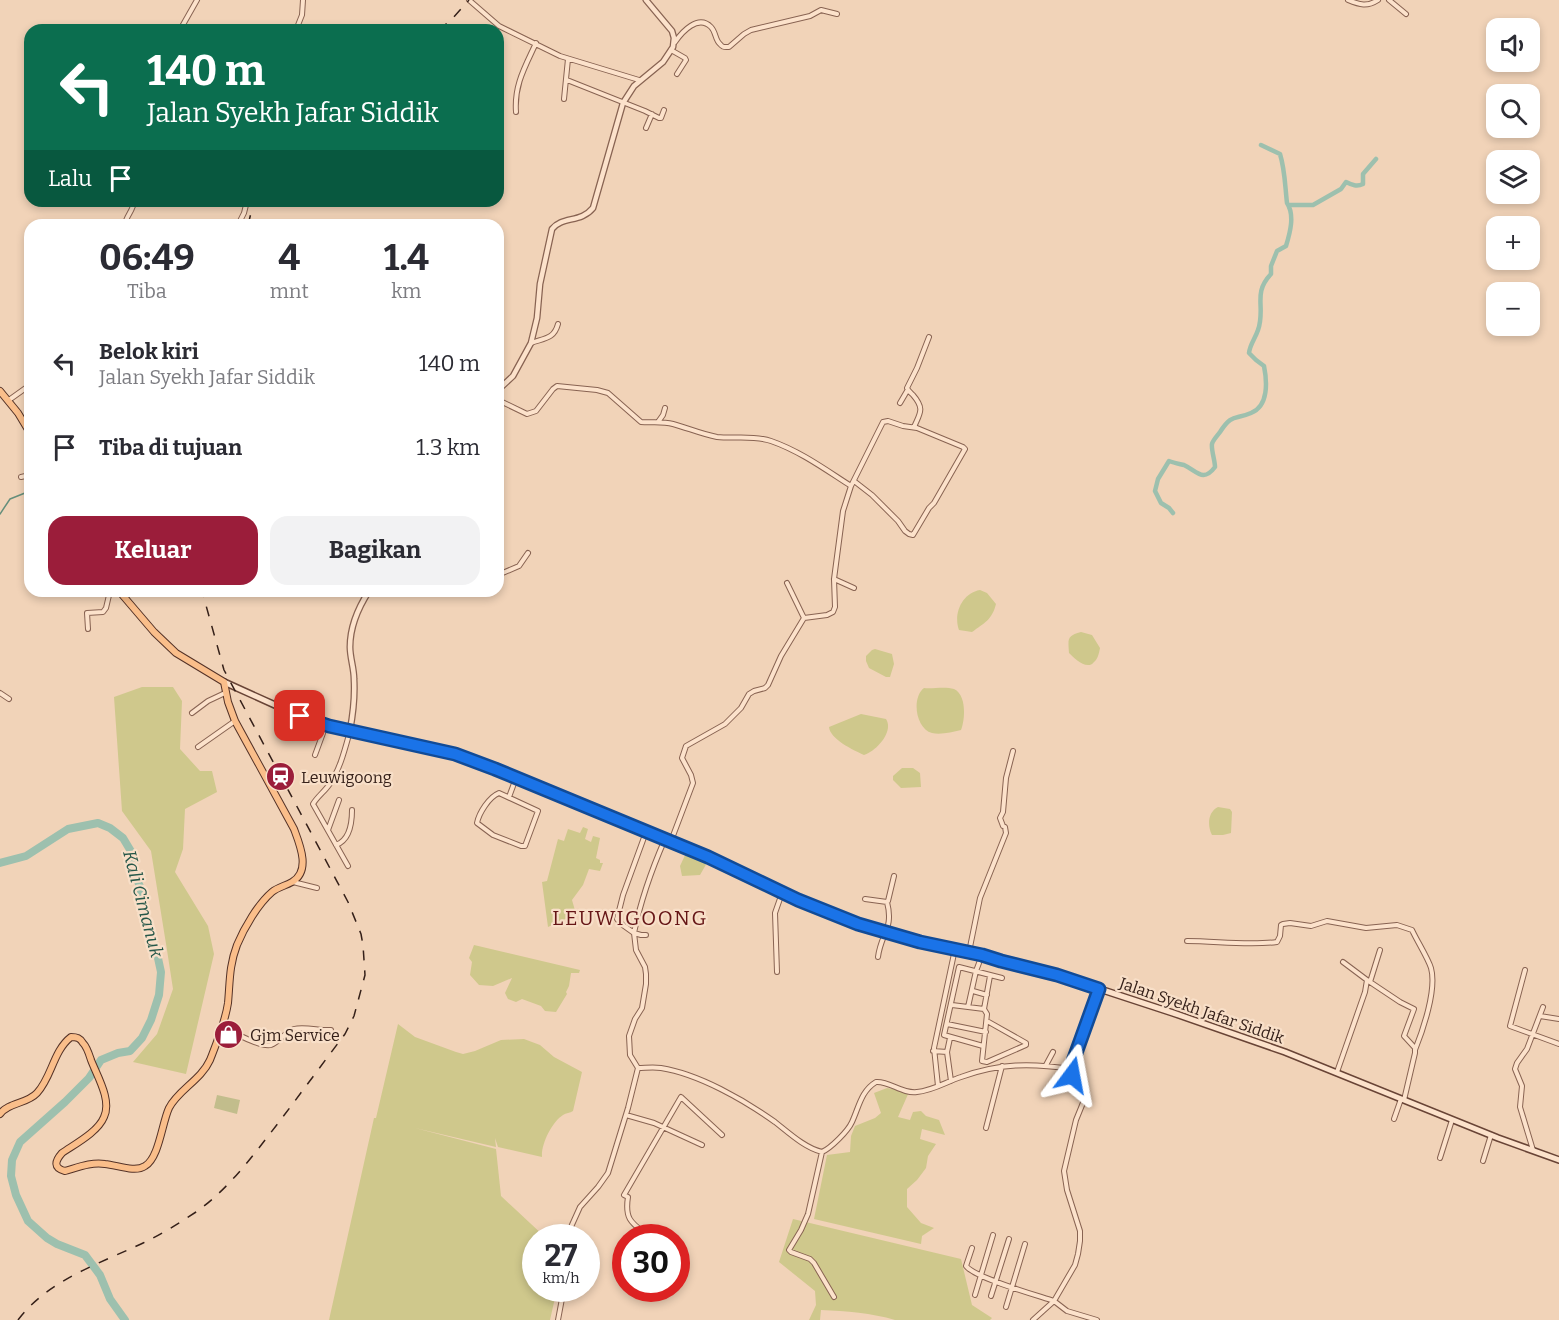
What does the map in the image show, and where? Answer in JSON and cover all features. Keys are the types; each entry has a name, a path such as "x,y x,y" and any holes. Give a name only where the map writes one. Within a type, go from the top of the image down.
{"main road":[{"path":"0,391 13,398 24,421"},
{"path":"0,1114 8,1107 37,1093 58,1052 72,1037 78,1038 84,1043 92,1062 103,1091 106,1109 98,1127 57,1159 57,1164 62,1170 68,1171 84,1165 102,1163 134,1168 147,1166 154,1153 169,1107 206,1068 222,1027 228,1003 230,967 243,931 265,898 279,887 292,882 303,868 298,839 235,721 224,682 176,653 154,632 124,597"},
{"name":"Jalan Syekh Jafar Siddik","path":"224,682 326,725 455,754 516,777 730,866 842,918 886,933 982,955 1099,989 1285,1052 1559,1160"}],"street":[{"path":"183,24 197,0"},
{"path":"298,24 302,15 303,0"},
{"path":"469,0 497,24"},
{"path":"646,0 672,31 674,42"},
{"path":"1348,0 1361,5 1378,0"},
{"path":"1389,0 1406,14"},
{"path":"504,384 513,376 531,343 537,318 540,284 552,230 557,224 583,217 593,208 623,103 633,86 663,62 685,28 701,23 707,24 711,27 719,44 726,47 731,46 751,30 810,16 821,9 837,14"},
{"path":"504,28 568,59 639,80"},
{"path":"516,112 517,86 536,43"},
{"path":"671,50 686,60 677,74"},
{"path":"564,99 568,59"},
{"path":"567,80 661,118 664,110"},
{"path":"646,128 652,114"},
{"path":"531,343 554,335 558,324"},
{"path":"900,403 928,337"},
{"path":"504,403 527,414 536,411 557,386 597,390 612,395 641,422 672,424 700,434 771,441 853,483 878,501 909,534 914,534 929,507 934,503 965,449 963,447 914,427 883,422 853,483 843,511 834,579 833,612 821,617 804,618"},
{"path":"13,398 24,390"},
{"path":"907,391 913,395 921,410 914,427"},
{"path":"658,422 665,408"},
{"path":"504,572 519,566 528,553"},
{"path":"834,579 854,588"},
{"path":"787,583 804,618"},
{"path":"88,628 87,612 103,612 109,597"},
{"path":"348,866 313,804 334,776 344,753 350,730 354,691 351,639 354,619 365,597"},
{"path":"572,1224 580,1207 608,1173 638,1068 630,1055 629,1036 631,1027 642,1008 646,974 636,950 634,933 643,892 693,783 682,758 686,746 725,724 741,708 749,694 768,685 780,656 804,618"},
{"path":"192,713 208,701 226,692"},
{"path":"0,693 9,699"},
{"path":"198,747 235,721"},
{"path":"315,755 326,725"},
{"path":"969,952 980,898 1006,833 1000,818 1003,812 1006,778 1013,751"},
{"path":"508,797 516,777"},
{"path":"499,793 508,797 538,811 525,846 493,835 477,823 495,794 499,793"},
{"path":"327,831 339,800"},
{"path":"336,845 343,842 346,837 351,824 352,810"},
{"path":"646,831 623,895 617,919 634,933 646,935"},
{"path":"878,957 879,947 890,918 887,902 894,876"},
{"path":"292,882 316,888"},
{"path":"777,972 775,913 783,892"},
{"path":"865,899 887,902"},
{"path":"1187,940 1238,943 1277,942 1283,924 1311,926 1327,921 1366,928 1397,924 1412,930 1431,967 1433,980 1426,1018 1415,1050 1403,1099 1394,1119"},
{"path":"938,1086 933,1051 955,949"},
{"path":"1336,1073 1380,950"},
{"path":"968,1007 982,955"},
{"path":"1343,962 1368,981 1414,1009 1404,1036 1415,1050"},
{"path":"983,1046 944,1035 960,967 1002,978"},
{"path":"1525,970 1510,1026 1559,1044"},
{"path":"987,1021 1026,1045 985,1062 982,1060 987,1021 987,1014 984,1010 990,976"},
{"path":"1033,1320 1053,1301 1068,1279 1076,1262 1080,1242 1079,1227 1067,1190 1064,1171 1076,1120 1087,1093 1072,1075 1071,1069 1099,989"},
{"path":"973,991 987,995"},
{"path":"952,1005 984,1010"},
{"path":"1533,1151 1520,1107 1522,1086 1515,1069 1527,1049 1543,1007"},
{"path":"1540,1016 1559,1019"},
{"path":"947,1024 986,1032"},
{"path":"222,1027 267,1046 272,1045 293,1029 331,1030"},
{"path":"950,1038 947,1052 951,1081"},
{"path":"933,1051 947,1052"},
{"path":"1046,1065 1053,1052"},
{"path":"638,1068 662,1068 720,1089 763,1114 807,1146 822,1152 828,1150 851,1124 860,1100 873,1084 880,1082 914,1092 1002,1066 1031,1064 1071,1069"},
{"path":"986,1128 1002,1066"},
{"path":"635,1224 626,1210 628,1197 624,1195 681,1097 722,1135"},
{"path":"626,1114 702,1145"},
{"path":"1440,1158 1452,1119"},
{"path":"1483,1161 1491,1135"},
{"path":"822,1152 808,1214 789,1250 814,1263 834,1297"},
{"path":"975,1295 993,1235"},
{"path":"992,1296 1009,1239"},
{"path":"1006,1307 1025,1244"},
{"path":"972,1248 966,1266 981,1276 1053,1301 1067,1311 1097,1320"},
{"path":"558,1320 561,1302"}],"shaded area":[{"path":"980,590 987,593 996,604 992,614 987,621 972,632 959,630 957,617 960,605 968,595"},
{"path":"1081,632 1092,635 1100,648 1096,659 1088,665 1081,663 1069,653 1069,638"},
{"path":"875,649 892,654 894,664 890,677 869,668 866,656"},
{"path":"142,687 173,687 182,701 180,749 200,771 212,771 217,792 185,809 183,849 175,872 208,926 214,954 186,1074 133,1062 157,1034 173,989 151,851 122,811 114,697"},
{"path":"924,688 950,688 958,692 964,708 961,730 935,734 922,726 917,706 920,693"},
{"path":"861,714 886,719 888,724 883,740 864,755 833,736 829,727"},
{"path":"902,768 913,768 920,773 921,787 901,788 893,780 893,776"},
{"path":"1218,807 1230,809 1232,812 1231,833 1212,835 1209,819"},
{"path":"583,827 588,829 585,839 591,842 593,836 600,838 596,858 603,863 600,871 589,869 583,885 572,900 576,914 548,927 542,882 547,881 558,839 564,841 568,829 580,833"},
{"path":"687,851 708,861 700,875 682,876 680,866"},
{"path":"474,945 580,970 579,973 571,973 567,994 556,1012 545,1011 541,1006 522,999 516,1002 508,999 505,993 512,978 493,986 479,985 470,975 472,962 469,958"},
{"path":"398,1024 415,1037 463,1054 501,1040 524,1039 540,1045 554,1057 582,1072 573,1111 559,1118 551,1128 543,1146 542,1157 498,1147 495,1138 496,1147 415,1128 496,1149 501,1196 531,1224 522,1224 522,1302 554,1302 550,1320 329,1320 374,1118 376,1118"},
{"path":"887,1088 909,1092 898,1117 910,1120 913,1112 921,1111 926,1116 939,1120 945,1135 922,1129 920,1139 936,1144 928,1156 926,1168 907,1189 907,1207 921,1223 934,1228 922,1236 921,1244 814,1219 827,1155 850,1152 851,1136 855,1126 881,1113 874,1093"},
{"path":"217,1095 240,1100 237,1114 214,1108"},
{"path":"793,1219 961,1259 972,1305 992,1318 990,1320 895,1320 859,1313 821,1310 820,1320 809,1320 816,1305 815,1291 779,1262"}],"waterway":[{"path":"1173,513 1161,503 1155,491 1158,479 1169,461 1184,465 1203,475 1211,472 1215,467 1212,446 1214,439 1231,419 1257,410 1264,399 1266,379 1264,366 1249,353 1260,322 1262,288 1271,274 1271,266 1277,251 1286,246 1291,213 1287,203 1280,154 1261,145"},
{"path":"1289,205 1313,205 1341,189 1346,182 1355,185 1363,184 1363,174 1376,159"},
{"path":"0,514 10,499 24,493"},
{"name":"Kali Cimanuk","path":"0,863 26,856 68,829 98,823 110,828 123,838 132,853 144,913 161,972 159,995 151,1020 142,1038 130,1051 101,1060 89,1078 20,1142 12,1160 11,1176 16,1195 28,1221 57,1244 85,1255 100,1275 110,1299 125,1320"}],"railway":[{"path":"446,24 469,0"},
{"path":"250,219 252,207"},
{"path":"18,1320 43,1294 58,1284 162,1233 196,1212 220,1192 260,1146 345,1034 354,1016 365,975 361,934 348,902 224,670 204,597"}],"place":[{"name":"Leuwigoong","path":"280,777"},
{"name":"Gjm Service","path":"229,1035"}],"district":[{"name":"LEUWIGOONG","path":"630,918"}],"route":[{"path":"300,716 329,726 455,754 561,795 730,866 798,900 858,924 920,942 982,955 1057,975 1099,989 1072,1064 1072,1075"}]}
